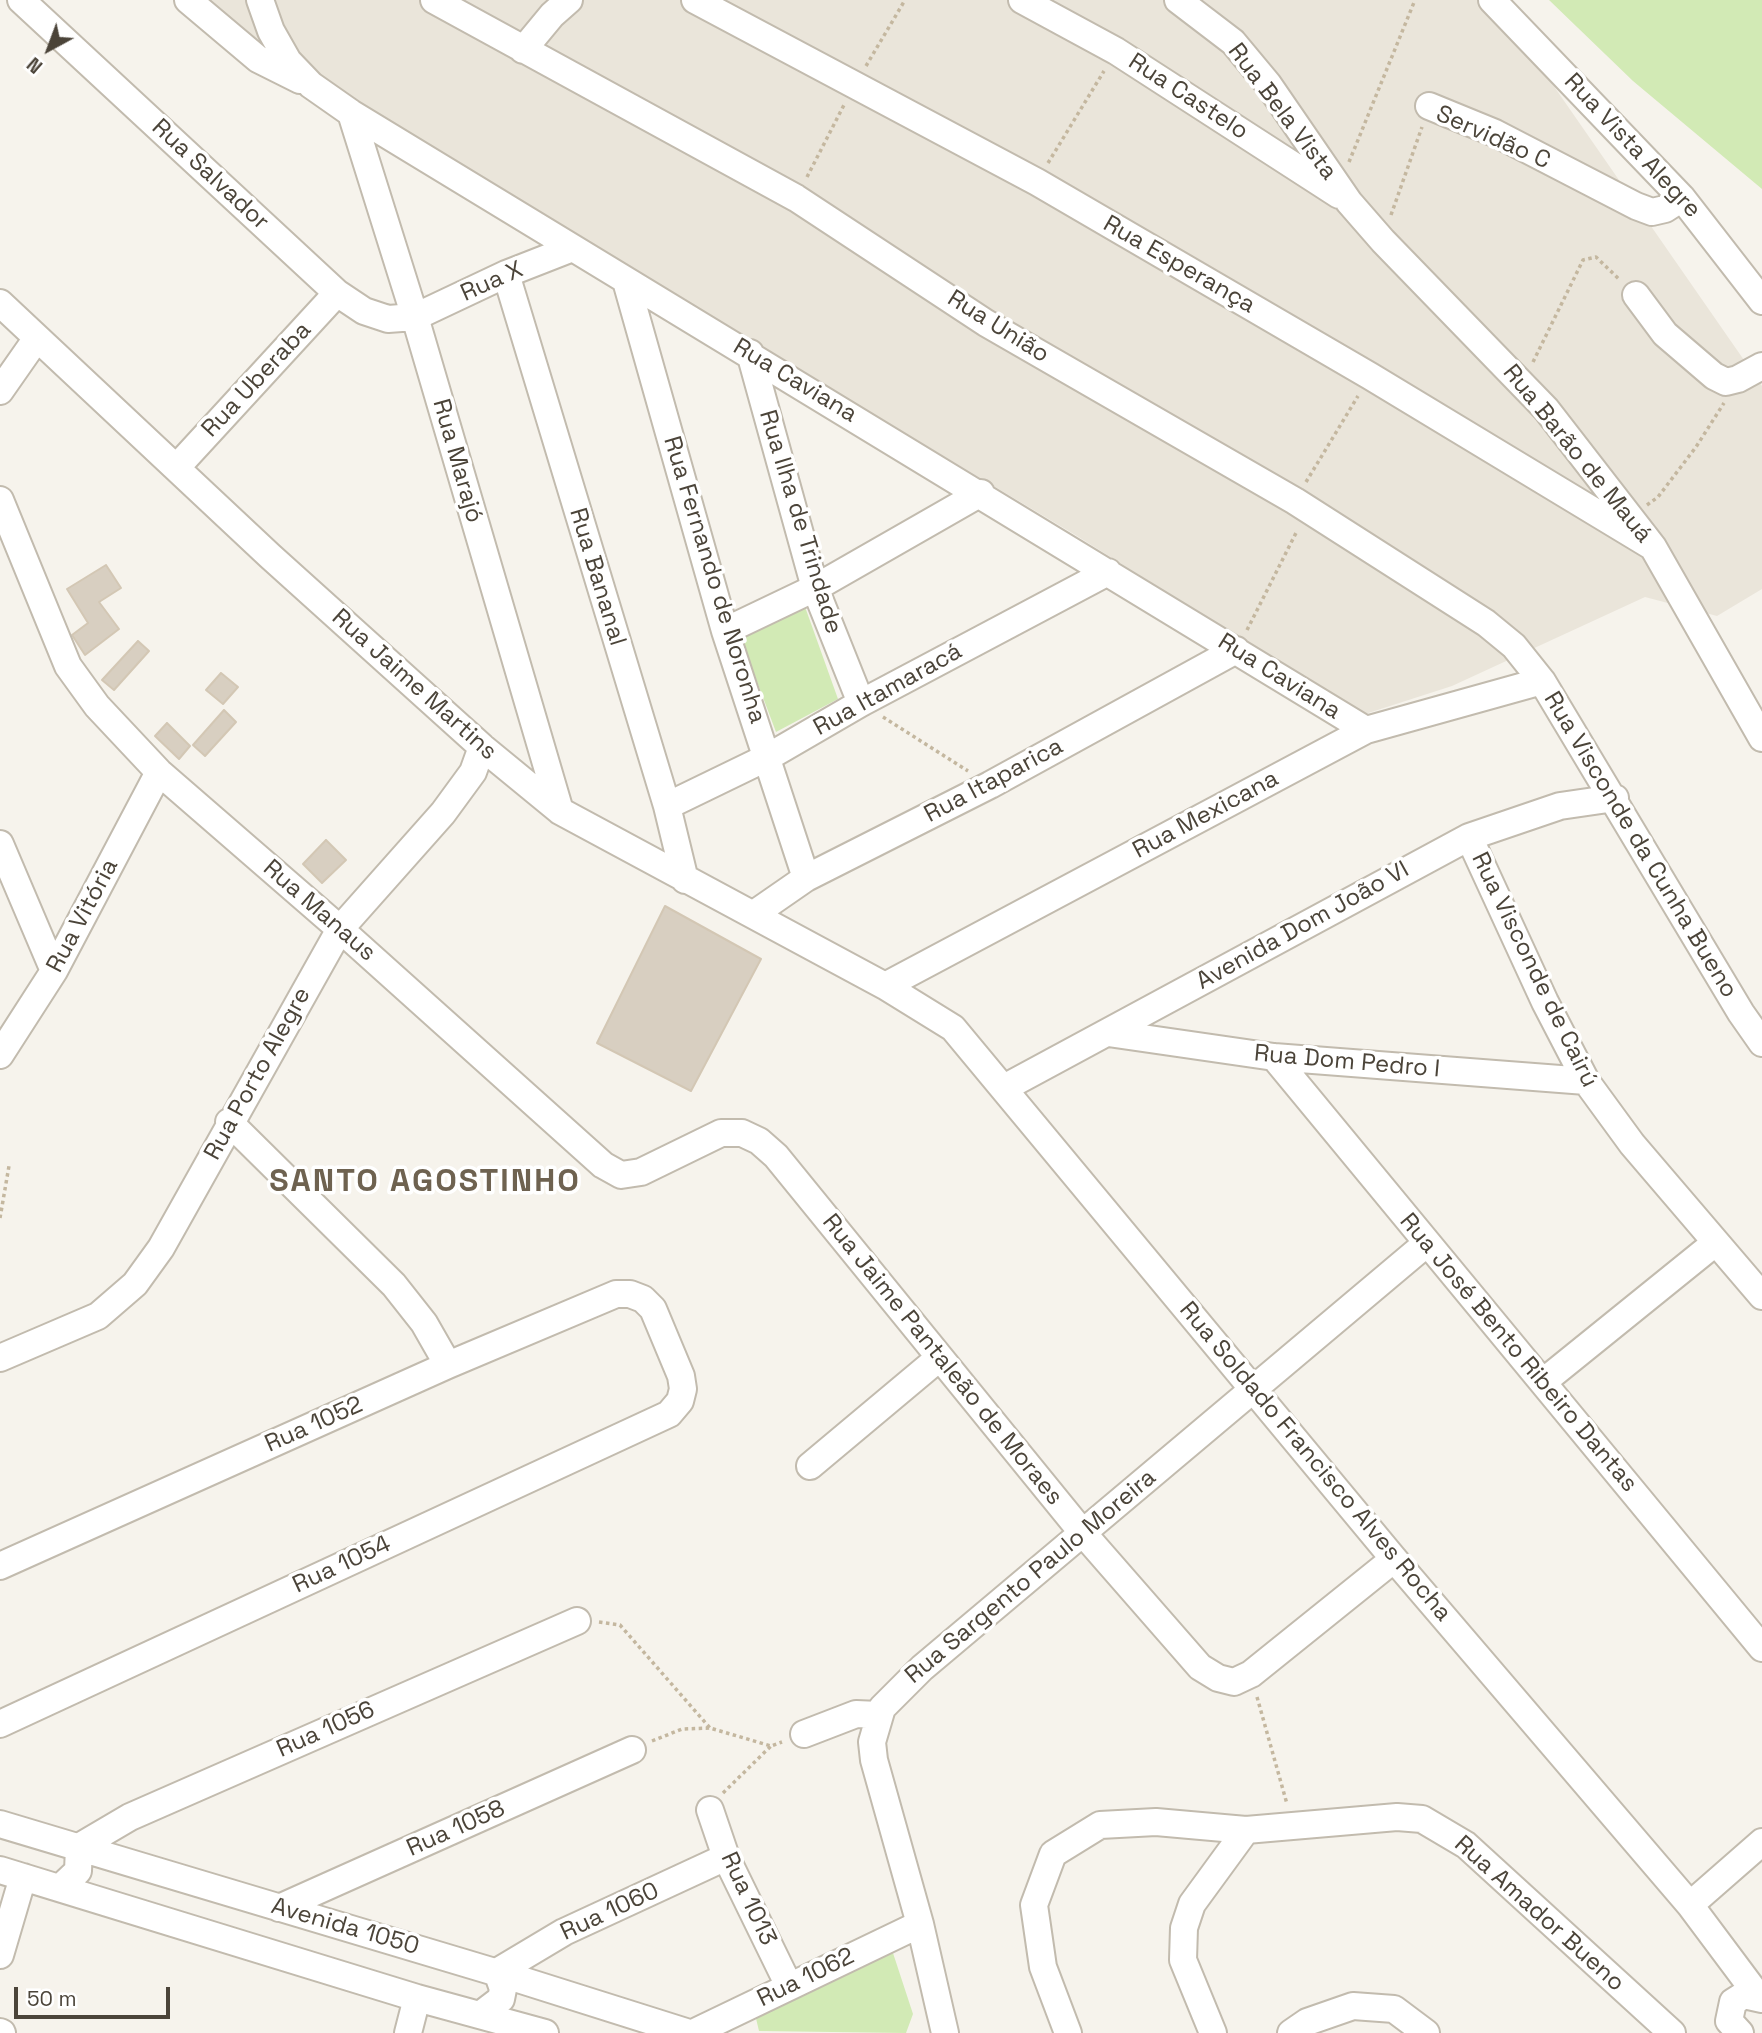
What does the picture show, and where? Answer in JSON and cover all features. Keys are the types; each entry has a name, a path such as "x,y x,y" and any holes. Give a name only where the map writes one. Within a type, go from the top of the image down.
{"street":[{"name":"Rua Salvador","path":"21,0 337,293 363,311 388,319 415,317"},
{"path":"188,0 258,59 311,85"},
{"name":"Rua Caviana","path":"260,0 271,31 288,61 311,85 351,113 570,249 750,353 1366,730"},
{"name":"Rua União","path":"434,0 796,198 986,323 1301,506 1486,623 1514,646 1542,681"},
{"path":"523,51 552,15 569,0"},
{"name":"Rua Esperança","path":"695,0 1037,182 1370,376 1653,547"},
{"name":"Rua Castelo","path":"1022,0 1116,51 1344,194"},
{"name":"Rua Bela Vista","path":"1178,0 1233,42 1268,84 1344,194"},
{"name":"Rua Vista Alegre","path":"1492,0 1682,198 1762,301"},
{"name":"Servidão C","path":"1429,106 1495,133 1636,206 1653,212 1665,209 1682,198"},
{"name":"Rua Marajó","path":"351,113 415,317 560,811"},
{"name":"Rua Barão de Mauá","path":"1344,194 1383,241 1522,382 1632,517 1653,547 1762,738"},
{"name":"Rua X","path":"415,317 506,274 570,249"},
{"name":"Rua Bananal","path":"506,274 667,806 685,880"},
{"name":"Rua Fernando de Noronha","path":"626,281 725,631 806,878"},
{"name":"Rua Uberaba","path":"177,467 337,293"},
{"path":"1636,295 1665,334 1714,376 1726,382 1738,379 1762,366"},
{"name":"Rua Jaime Martins","path":"0,303 482,747 560,811 885,986"},
{"path":"0,391 37,338"},
{"name":"Rua Ilha de Trindade","path":"750,353 816,588 861,703"},
{"path":"725,631 816,588 981,494"},
{"name":"Rua Manaus","path":"0,500 68,666 97,706 159,772 340,929 603,1166 621,1175 641,1172 721,1133 742,1133"},
{"name":"Rua Itamaracá","path":"667,806 768,757 861,703 1108,572"},
{"name":"Rua Itaparica","path":"754,914 806,878 990,785 1236,650"},
{"name":"Rua Mexicana","path":"885,986 1366,730 1542,681"},
{"name":"Rua Visconde da Cunha Bueno","path":"1542,681 1615,798 1741,1013 1762,1043"},
{"name":"Rua Porto Alegre","path":"0,1358 97,1317 135,1284 161,1248 229,1122 340,929 443,813 473,772 482,747"},
{"name":"Rua Vitória","path":"0,1055 54,971 159,772"},
{"name":"Avenida Dom João VI","path":"1004,1088 1469,837 1560,806 1615,798"},
{"name":"Rua Visconde de Cairú","path":"1469,837 1545,1002 1586,1082 1632,1144 1762,1296"},
{"path":"0,844 54,971"},
{"name":"Rua Soldado Francisco Alves Rocha","path":"885,986 953,1028 1394,1559 1690,1905 1753,1998"},
{"name":"Rua Dom Pedro I","path":"1108,1033 1274,1057 1586,1082"},
{"name":"Rua José Bento Ribeiro Dantas","path":"1274,1057 1762,1648"},
{"path":"229,1122 394,1285 424,1323 448,1365"},
{"name":"Rua Jaime Pantaleão de Moraes","path":"742,1133 759,1141 776,1156 1082,1532 1200,1667 1218,1678 1234,1682 1251,1674"},
{"name":"Rua Sargento Paulo Moreira","path":"879,1715 922,1668 1427,1243"},
{"path":"1543,1382 1715,1243"},
{"name":"Rua 1052","path":"0,1566 448,1365 616,1294 630,1294 643,1299 653,1309 681,1376 683,1389 680,1401"},
{"path":"810,1466 939,1358"},
{"name":"Rua 1054","path":"0,1724 668,1414 680,1401"},
{"path":"1251,1674 1394,1559"},
{"name":"Rua 1056","path":"79,1847 156,1804 577,1620"},
{"path":"804,1734 856,1714 879,1715 872,1741 874,1760 920,1924 940,2028"},
{"name":"Rua 1058","path":"279,1908 632,1750"},
{"name":"Rua 1013","path":"710,1810 726,1857 789,1986"},
{"name":"Rua Amador Bueno","path":"1068,2033 1043,1968 1034,1905 1053,1854 1100,1825 1156,1822 1246,1830 1294,1828 1397,1817 1422,1819 1444,1829 1466,1845 1672,2033"},
{"name":"Avenida 1050","path":"0,1824 497,1972 691,2033"},
{"path":"1213,2033 1183,1960 1184,1928 1192,1904 1246,1830"},
{"path":"1690,1905 1762,1842"},
{"path":"60,1888 78,1871 79,1847"},
{"name":"Rua 1060","path":"497,1972 564,1933 726,1857"},
{"path":"114,1905 110,1883 125,1862"},
{"path":"0,1955 12,1873"},
{"name":"Avenida 1050","path":"12,1873 417,1998 538,2031"},
{"name":"Rua 1062","path":"691,2033 920,1924"},
{"path":"480,2015 501,1999 503,1989 497,1972"},
{"path":"538,2031 527,2009 529,2000 545,1987"},
{"path":"408,2033 417,1998"},
{"path":"1753,1998 1728,2015 1741,2032 1762,2030"},
{"path":"1290,2033 1307,2022 1353,2006 1394,2009 1426,2033"}],"path":[{"path":"1344,194 1415,0"},
{"path":"1037,182 1116,51"},
{"name":"Servidão C","path":"1383,241 1429,106"},
{"path":"1522,382 1583,260 1596,257 1636,295"},
{"path":"1236,650 1301,506 1370,376"},
{"path":"1632,517 1658,497 1696,447 1738,379"},
{"path":"861,703 990,785"},
{"path":"0,1218 9,1166"},
{"path":"577,1620 621,1625 710,1728"},
{"path":"1251,1674 1294,1828"},
{"path":"632,1750 682,1729 710,1728 771,1746"},
{"path":"710,1810 728,1786 771,1746 804,1734"}],"shaded area":[{"path":"205,0 1494,0 1762,386 1762,589 1717,616 1645,597 1452,686 1362,715 1077,536 495,187 227,20"}],"green space":[{"path":"1549,0 1762,0 1762,189 1633,81"},
{"path":"804,604 838,699 776,732 741,639"},
{"path":"893,1953 913,2014 906,2033 759,2031 754,2010"}],"building":[{"path":"106,565 121,588 99,602 119,629 85,655 72,635 88,623 67,589"},
{"path":"138,641 149,651 114,690 102,680"},
{"path":"221,673 238,687 223,704 206,690"},
{"path":"224,710 236,722 205,756 193,745"},
{"path":"167,723 190,746 179,759 155,736"},
{"path":"326,840 346,860 322,883 303,864"},
{"path":"665,906 761,959 691,1091 597,1043"}],"district":[{"name":"SANTO AGOSTINHO","path":"425,1182"}]}
